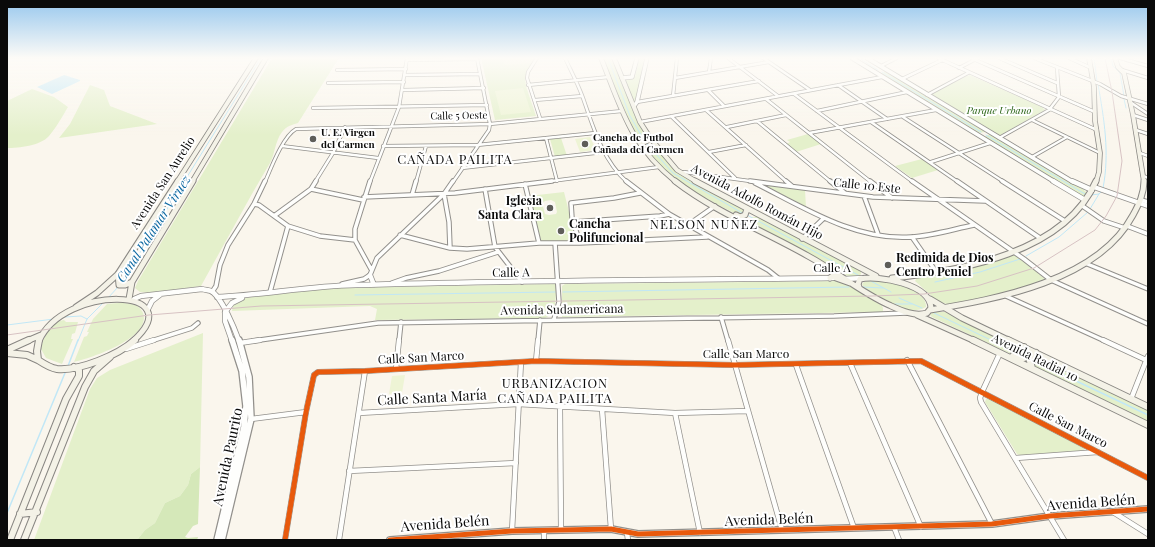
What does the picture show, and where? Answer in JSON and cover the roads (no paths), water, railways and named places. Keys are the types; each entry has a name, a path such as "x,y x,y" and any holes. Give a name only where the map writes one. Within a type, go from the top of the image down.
{"main road":[{"name":"Avenida San Aurelio","path":"76,307 97,293 118,274 197,154 241,84"},
{"name":"Avenida San Aurelio","path":"131,299 132,282 250,84"},
{"name":"Avenida Adolfo Román Hijo","path":"612,84 633,134 659,167 684,188 833,270 857,286"},
{"name":"Avenida Adolfo Román Hijo","path":"625,84 636,104 640,122 655,145 682,173 754,214 866,272 879,277"},
{"path":"833,270 833,278 857,286 862,278 887,278 965,267 1014,251 1040,238 1065,221 1091,191 1098,174 1100,153 1093,84"},
{"path":"910,313 923,314 930,310 964,305 1006,296 1051,280 1085,263 1114,240 1126,227 1140,202 1146,177 1126,84"},
{"path":"642,146 651,139"},
{"path":"642,146 647,144 655,145"},
{"path":"700,197 740,217 745,215 747,210"},
{"path":"746,221 754,214"},
{"path":"118,274 118,283 125,285 132,282"},
{"name":"Avenida Radial 10","path":"887,278 917,290 945,308 968,320 1148,407"},
{"name":"Avenida Radial 10","path":"857,286 885,302 910,313 942,324 1148,424"},
{"path":"928,297 932,303 930,310"},
{"path":"7,352 41,334 53,322 76,307 100,301 131,299 142,302 148,309 148,322 141,334 94,371 85,387 37,512 24,540"},
{"path":"964,305 960,312 968,320"},
{"path":"38,360 36,347 41,334"},
{"path":"986,346 993,347 1022,359 1026,356 1024,348"},
{"path":"7,352 27,355 58,369 74,367 117,353"},
{"path":"1031,366 1029,358 1035,353"},
{"path":"10,540 66,399 79,376 79,370 74,367"},
{"path":"20,514 37,512"}],"street":[{"path":"372,269 355,240 355,229 363,198 399,107 404,84"},
{"path":"374,284 370,276 377,258 444,194 489,130 490,124 483,84"},
{"path":"540,118 535,100 528,85 542,84"},
{"path":"577,84 595,133 604,152 617,173 640,193 669,214 768,270 778,278"},
{"path":"641,84 636,104 745,84"},
{"path":"673,96 675,84"},
{"path":"762,84 778,96"},
{"path":"801,84 810,90"},
{"path":"640,122 846,84"},
{"path":"893,84 978,135 1083,202 1104,221 1148,234"},
{"path":"909,84 1091,191 1140,202 1148,202"},
{"path":"927,95 948,84"},
{"path":"991,84 1097,130"},
{"path":"1028,84 1095,112"},
{"path":"999,138 1049,110 1059,97 1057,84"},
{"path":"1098,84 1121,96 1148,104"},
{"path":"838,85 887,119"},
{"path":"403,90 484,88"},
{"path":"708,90 724,106"},
{"path":"817,111 907,92"},
{"path":"794,94 938,200 1014,251 1051,280 1148,324"},
{"path":"535,100 582,96"},
{"path":"766,99 893,199"},
{"path":"1129,99 1148,114"},
{"path":"313,108 487,105"},
{"name":"Calle 5 Oeste","path":"282,146 292,131 296,129 490,124 622,110"},
{"path":"706,110 793,187"},
{"path":"809,133 936,110"},
{"path":"1133,115 1148,120"},
{"path":"671,116 735,178"},
{"path":"727,127 786,116"},
{"path":"903,117 1065,221"},
{"path":"1032,120 1100,153"},
{"path":"757,121 845,194"},
{"path":"871,122 1040,238"},
{"path":"274,216 311,189 333,153 345,127"},
{"path":"1136,130 1148,134"},
{"path":"978,135 989,132"},
{"path":"383,146 477,145 595,133"},
{"path":"1032,157 1066,137"},
{"path":"546,138 557,181"},
{"path":"931,162 990,143"},
{"path":"709,152 746,145"},
{"path":"131,299 141,296 202,289 212,292 216,286 224,255 254,204 282,146 378,158"},
{"path":"412,195 426,146"},
{"path":"462,168 604,152"},
{"path":"1140,153 1148,156"},
{"path":"311,189 363,198 444,194 659,167"},
{"name":"Calle 10 Este","path":"682,173 735,178 754,182 893,199 985,201"},
{"path":"754,182 824,218 855,230 894,236 912,237 974,225"},
{"path":"525,184 538,243"},
{"path":"485,189 495,247 523,283"},
{"path":"580,243 573,222 570,206 573,202 614,198 640,193"},
{"path":"444,194 449,222 450,248"},
{"path":"864,196 878,234"},
{"path":"1140,202 1148,206"},
{"path":"254,204 259,205 288,226 320,236 355,240"},
{"path":"688,225 716,206"},
{"path":"573,222 660,216 669,214"},
{"path":"802,239 824,218"},
{"path":"270,292 288,226"},
{"path":"400,235 450,248 467,249 538,243 580,243 705,238 707,236"},
{"path":"912,237 937,272"},
{"path":"554,319 558,302 559,283 556,243"},
{"path":"390,284 406,278 439,271 498,252"},
{"path":"1085,263 1148,289"},
{"path":"337,285 364,279 370,276"},
{"name":"Calle A","path":"217,297 246,296 337,285 862,278"},
{"name":"Avenida Paurito","path":"212,292 217,297 225,312 230,316 250,377 250,419 222,540"},
{"path":"148,309 152,301 162,294"},
{"name":"Calle A","path":"225,312 232,303 246,296"},
{"path":"1006,296 1147,358 1132,399"},
{"path":"885,302 886,314"},
{"name":"Avenida Paurito","path":"217,540 244,427 246,406 242,371 225,321 225,312"},
{"name":"Avenida Sudamericana","path":"240,343 378,323 910,313"},
{"path":"721,317 782,530"},
{"path":"536,361 540,320"},
{"path":"396,369 401,322"},
{"path":"117,353 192,328 198,323"},
{"path":"1000,353 982,392 980,398 981,402 1064,540"},
{"path":"906,360 992,524"},
{"name":"Calle San Marco","path":"306,412 314,375 316,373 536,361 735,365 850,363 906,360 921,361 927,362 1148,478"},
{"path":"512,531 521,362"},
{"path":"850,363 921,527"},
{"path":"796,364 854,528"},
{"path":"339,540 365,371"},
{"name":"Calle Santa María","path":"359,413 518,404 675,413 747,411"},
{"path":"560,407 561,530"},
{"path":"602,409 611,529"},
{"path":"250,419 306,412 285,540"},
{"path":"675,413 700,533"},
{"path":"1016,458 1098,452"},
{"path":"350,471 516,463"},
{"name":"Avenida Belén","path":"390,540 474,537 512,531 611,529 628,536 638,534 921,527 992,524 1050,516 1148,509"},
{"path":"1112,512 1148,534"},
{"path":"894,527 900,540"},
{"path":"544,531 544,540"}],"water":[{"path":"45,84 75,84 52,94 37,87"}],"waterway":[{"name":"Canal Palamar Viruez","path":"121,283 245,84"},
{"path":"618,84 630,116 644,140"},
{"path":"901,84 981,132"},
{"path":"1098,84 1106,149 1103,188"},
{"path":"1122,84 1124,96"},
{"path":"1124,99 1126,108"},
{"path":"986,135 1085,194"},
{"path":"646,143 673,173 744,214"},
{"path":"1099,194 1102,191"},
{"path":"1090,209 1099,194"},
{"path":"1091,195 1099,194"},
{"path":"1026,256 1059,237 1088,212"},
{"path":"747,215 858,275"},
{"path":"935,282 980,272 1020,259"},
{"path":"869,280 891,292"},
{"name":"Canal Palamar Viruez","path":"108,298 118,287"},
{"path":"563,292 849,287"},
{"path":"863,287 883,288"},
{"path":"355,295 555,292"},
{"path":"899,298 922,308"},
{"name":"Canal Palamar Viruez","path":"87,319 103,303"},
{"path":"895,304 912,304"},
{"path":"934,313 993,341"},
{"path":"65,317 81,316 87,319"},
{"path":"7,325 54,319"},
{"name":"Canal Palamar Viruez","path":"78,341 87,319"},
{"name":"Canal Palamar Viruez","path":"68,366 78,340"},
{"path":"991,340 1020,354"},
{"path":"1032,360 1148,415"},
{"name":"Canal Palamar Viruez","path":"7,513 65,373"}],"railway":[{"path":"7,335 149,315 261,306 873,296 924,294 977,286 1034,268 1095,230 1106,216 1117,196 1122,161 1110,84"}],"place":[{"name":"U. E. Virgen del Carmen","path":"313,139"},
{"name":"Cancha de Futbol Cañada del Carmen","path":"585,144"},
{"name":"Iglesia Santa Clara","path":"550,208"},
{"name":"Cancha Polifuncional","path":"561,231"},
{"name":"Redimida de Dios Centro Peniel","path":"888,265"}],"district":[{"name":"CAÑADA PAILITA","path":"455,160"},
{"name":"NELSON NUÑEZ","path":"704,225"},
{"name":"URBANIZACION CAÑADA PAILITA","path":"555,392"}],"park label":[{"name":"Parque Urbano","path":"999,111"}]}
